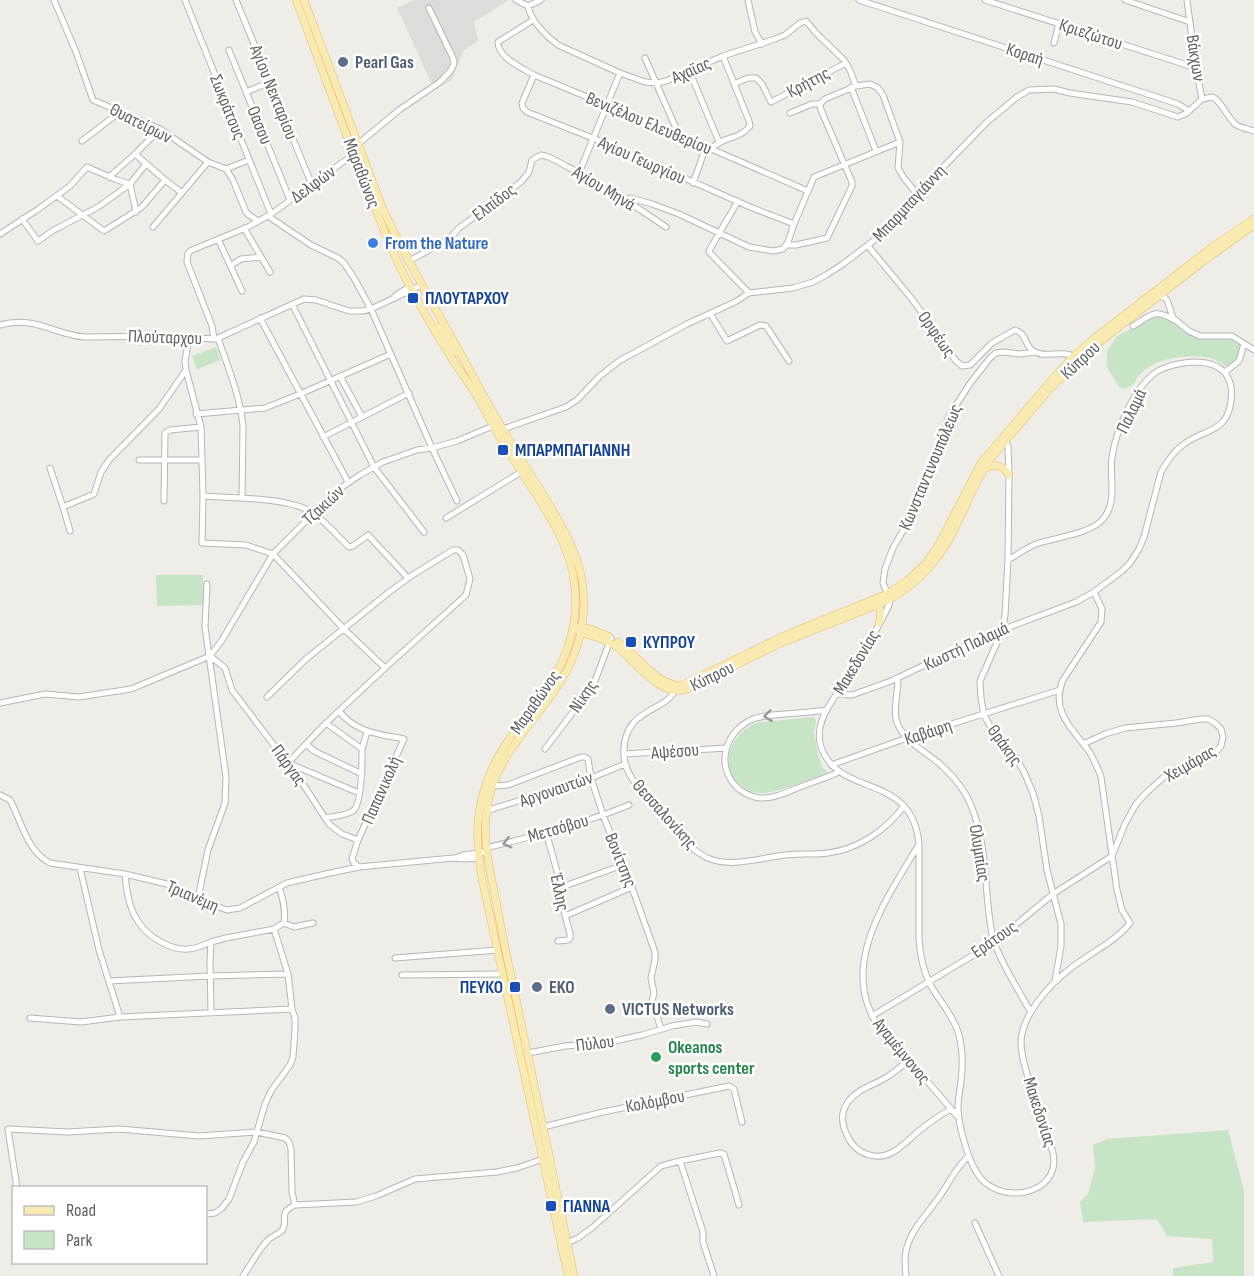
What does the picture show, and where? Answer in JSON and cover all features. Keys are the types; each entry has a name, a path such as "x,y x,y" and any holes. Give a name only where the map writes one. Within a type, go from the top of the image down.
{"main road":[{"name":"Μαραθώνος","path":"296,0 387,240 464,361 556,516 572,546 579,567 584,606 578,629 576,651 551,696 509,751 492,786 486,811 485,832 505,953 574,1276"},
{"name":"Μαραθώνος","path":"304,0 382,207 409,261 415,287 446,349 555,525 568,555 575,588 578,629 557,674 506,743 490,773 482,796 477,833 478,856 568,1276"},
{"name":"Κύπρου","path":"675,688 786,635 902,591 940,554 982,471 1044,388 1096,337 1205,253 1254,219"},
{"name":"Κύπρου","path":"1076,358 1217,250 1254,225"},
{"name":"Κύπρου","path":"578,629 611,640 627,649 654,674 675,688 683,690 766,650 871,607 907,581 926,563 949,528 978,467 1004,439"},
{"path":"982,471 996,464 1004,467 1009,475"},
{"path":"871,607 881,610 879,623"}],"street":[{"name":"Θυατείρων","path":"54,0 93,100 160,129 208,162 226,169"},
{"name":"Σωκράτους","path":"184,0 269,215"},
{"name":"Αγίου Νεκταρίου","path":"236,0 312,184"},
{"path":"516,0 526,5 541,0"},
{"path":"748,0 755,32 762,44"},
{"name":"Κοραή","path":"859,0 1178,104 1189,111"},
{"name":"Κριεζώτου","path":"985,0 1196,68"},
{"path":"1125,0 1190,22"},
{"name":"Βάκχων","path":"1187,0 1202,99 1189,111"},
{"name":"Αχαϊας","path":"526,5 533,20 558,45 645,82 666,81 723,56 785,35 806,21 846,63"},
{"path":"358,144 399,110 440,82 451,70 454,60 429,8"},
{"name":"Βενιζέλου Ελευθερίου","path":"533,20 500,39 498,46 505,56 534,75 808,191"},
{"path":"1054,43 1059,24"},
{"name":"Οασου","path":"229,50 290,200"},
{"path":"693,183 709,148 743,132 750,126 723,56"},
{"path":"645,58 679,135"},
{"path":"846,63 876,151"},
{"name":"Κρήτης","path":"734,84 748,78 756,78 762,84 771,102 846,63"},
{"path":"689,70 719,142"},
{"path":"579,172 620,73"},
{"name":"Αγίου Γεωργίου","path":"534,75 522,106 529,113 646,161 765,214 794,224"},
{"path":"246,92 270,82"},
{"path":"790,113 812,104 820,104 825,99 853,86 870,84 878,88 900,142 898,168 917,194"},
{"name":"Μπαρμπαγιάννη","path":"503,429 566,407 619,362 749,293 793,288 826,275 885,232 917,194 987,122 1029,90 1054,89 1079,95 1132,102 1178,117 1189,111"},
{"path":"1202,99 1212,97 1218,100 1235,123 1254,131"},
{"path":"624,200 637,198 762,250 776,251 786,246 824,240 828,237 852,186 820,104"},
{"path":"82,141 121,111"},
{"path":"109,177 160,129"},
{"path":"786,246 812,179 900,142"},
{"path":"135,154 182,193"},
{"name":"Δελφών","path":"242,498 243,426 241,410 187,259 188,253 269,215 354,154"},
{"name":"Αγίου Μηνά","path":"538,155 546,155 579,172 666,227"},
{"name":"Ελπίδος","path":"409,261 452,236 458,229 521,182 526,177 533,159 538,155"},
{"path":"249,160 226,169 246,212 258,221"},
{"path":"153,227 208,162"},
{"path":"22,219 38,241 110,199 130,184 146,164"},
{"path":"0,234 70,186 87,167 130,184"},
{"path":"57,196 104,231 142,207 165,180"},
{"path":"130,184 136,212"},
{"path":"738,201 709,252 749,293"},
{"path":"269,215 311,245 344,263 354,278 392,354 457,501"},
{"path":"244,228 270,272"},
{"path":"218,239 242,291"},
{"name":"Ορφέως","path":"868,246 912,299 956,361 962,366 970,365 992,343 1013,330 1022,333 1030,348 1035,352"},
{"path":"230,266 241,260 261,257"},
{"name":"Πλούταρχου","path":"0,325 25,321 84,337 171,336 216,339 302,300 310,299 352,311 362,311 371,309 415,287"},
{"path":"1157,297 1164,297 1167,300 1175,321"},
{"path":"292,304 374,467 424,532"},
{"path":"710,313 727,340 760,325 766,326 789,361"},
{"path":"1133,326 1160,313 1195,334 1232,336 1254,350"},
{"path":"260,318 348,482"},
{"path":"189,338 186,370 201,427 202,543 246,545 273,554 385,668"},
{"path":"1060,690 1063,680 1101,622 1102,609 1094,592 1122,571 1139,549 1161,472 1172,455 1188,441 1218,427 1227,417 1232,393 1230,381 1225,372 1239,361 1244,344"},
{"name":"Κωνσταντινουπόλεως","path":"888,596 883,582 885,569 893,548 916,508 949,416 959,399 996,353 1003,351 1020,354 1035,352"},
{"path":"1035,352 1067,353 1076,358"},
{"path":"196,414 265,408 392,354"},
{"name":"Παλαμά","path":"1008,560 1036,544 1100,523 1110,505 1113,482 1112,458 1119,431 1132,401 1148,379 1168,366 1185,363 1203,362 1214,365 1225,372"},
{"path":"63,507 94,494 101,472 109,460 159,409 186,370"},
{"path":"340,376 362,417"},
{"path":"324,437 409,393"},
{"name":"Τζακιών","path":"210,656 222,640 273,554 336,491 374,467 417,450 457,441 494,426"},
{"path":"164,501 166,431 201,427"},
{"name":"Θράκης","path":"1004,439 1008,449 1009,475 1008,560 1003,629 980,681 984,715 1014,754 1024,772 1040,816 1047,870 1060,915 1062,931 1054,982"},
{"path":"139,460 202,460"},
{"path":"50,468 70,531"},
{"path":"446,518 521,472"},
{"path":"203,496 291,503 314,513 349,547 368,535 408,578"},
{"path":"267,697 306,659 408,578 453,550 460,551 470,579 465,596 326,723 288,763 359,793"},
{"path":"198,898 208,850 225,803 226,793 226,777 205,627 207,584"},
{"name":"Κωστή Παλαμά","path":"837,694 852,695 898,678 967,644 1065,606 1094,592"},
{"name":"Μακεδονίας","path":"888,596 890,603 826,710 820,725 819,738 822,751 831,765 839,772 885,792 904,806 914,820 919,844 919,939 923,966 929,982 959,1035 963,1059 958,1103 959,1118 969,1156 977,1174 985,1184 1005,1193 1032,1190 1044,1183 1052,1172 1054,1161 1022,1052 1022,1036 1026,1022 1054,982 1117,936 1130,923 1121,906 1101,777 1094,760 1063,716 1060,690"},
{"name":"Νίκης","path":"544,749 589,690 611,640"},
{"path":"0,703 45,694 80,697 131,689 210,656"},
{"name":"Πάργας","path":"210,656 225,668 232,690 288,763 329,824 336,830 358,840"},
{"name":"Ολυμπίας","path":"898,678 896,717 899,726 907,738 952,775 970,804 978,827 994,942 1031,1012"},
{"name":"Θεσσαλονίκης","path":"675,688 670,698 643,714 631,725 625,738 625,764 641,790 687,842 705,857 723,862 740,862 796,854 840,851 875,834 904,806"},
{"name":"Καβάφη","path":"831,765 907,738 1060,690"},
{"path":"826,710 753,719 738,729 732,738 727,748 725,764 729,778 742,791 757,798 776,796 839,772"},
{"path":"325,818 353,811 358,805 362,749 367,732 348,720 339,711"},
{"name":"Χειμάρας","path":"1083,744 1129,727 1176,723 1201,718 1208,719 1221,729 1221,746 1215,753 1179,767 1160,780 1136,804 1112,856"},
{"path":"326,723 362,749"},
{"name":"Παπανικολή","path":"358,840 404,739 367,732"},
{"path":"306,744 314,751 362,774"},
{"name":"Αψέσου","path":"624,754 727,748"},
{"name":"Βονίτσης","path":"492,786 508,785 581,757 589,761 591,778 603,815 632,887 656,956 651,977 654,993 652,1001 661,1029"},
{"name":"Αργοναυτών","path":"486,811 591,778 625,764"},
{"name":"Τριανέμη","path":"0,795 10,800 31,846 39,857 50,863 124,874 171,885 226,910 240,908 287,883 330,873 359,867 464,855 478,856 487,852"},
{"name":"Μετσόβου","path":"487,852 629,805"},
{"name":"Έλλης","path":"546,832 558,875 570,938 566,941 558,940"},
{"path":"358,840 352,859 359,867"},
{"name":"Αγαμέμνονος","path":"919,844 873,928 866,950 862,985 872,1016 888,1039 959,1118"},
{"name":"Εράτους","path":"872,1016 994,942 1053,894 1112,856"},
{"path":"559,888 623,865"},
{"path":"80,868 99,950 120,1017"},
{"path":"124,874 136,920 153,938 176,950 190,949 226,938 274,929 284,923"},
{"path":"279,887 284,902 284,923"},
{"path":"565,916 632,887"},
{"path":"284,923 294,927 313,923"},
{"path":"207,1214 215,1213 222,1208 229,1198 243,1162 254,1142 271,1090 293,1057 295,1029 288,975 274,929"},
{"path":"211,942 211,1012"},
{"path":"394,958 498,950"},
{"path":"402,975 504,974"},
{"path":"110,981 288,975"},
{"path":"30,1018 81,1022 120,1017 292,1009"},
{"name":"Πύλου","path":"528,1053 565,1046 605,1043 696,1022 707,1024"},
{"path":"909,1060 884,1079 861,1090 848,1101 843,1113 843,1123 852,1144 866,1154 889,1154 951,1108"},
{"name":"Κολόμβου","path":"543,1127 729,1086 734,1089 742,1122"},
{"path":"17,1186 8,1129 68,1132 119,1129 199,1136 256,1132 285,1138 289,1142 295,1205"},
{"path":"567,1243 593,1227 661,1166 680,1161 724,1154 739,1205"},
{"path":"906,1276 908,1243 961,1164 969,1156"},
{"path":"243,1276 268,1240 283,1228 285,1213 295,1205 356,1202 415,1179 489,1173 543,1160"},
{"path":"680,1161 703,1232 703,1242 714,1276"},
{"path":"975,1223 999,1276"}],"shaded area":[{"path":"414,0 509,0 474,22 478,41 464,50 451,81 434,89 397,8"}],"green space":[{"path":"1158,315 1167,317 1189,334 1228,337 1242,345 1240,352 1228,367 1215,360 1197,356 1165,360 1146,369 1134,384 1125,389 1119,387 1107,367 1107,351 1117,336"},
{"path":"216,347 221,360 197,369 192,356"},
{"path":"156,575 203,575 204,605 157,606"},
{"path":"814,717 816,721 814,734 819,758 826,773 766,793 750,791 734,778 729,759 735,740 742,732 761,722"},
{"path":"1228,1130 1244,1190 1244,1276 1173,1276 1173,1268 1213,1262 1212,1239 1167,1236 1157,1219 1083,1222 1080,1202 1088,1194 1095,1167 1093,1145 1107,1139"}],"place":[{"name":"Pearl Gas","path":"343,62"},
{"name":"From the Nature","path":"373,243"},
{"name":"ΠΛΟΥΤΑΡΧΟΥ","path":"413,298"},
{"name":"ΜΠΑΡΜΠΑΓΙΑΝΝΗ","path":"503,450"},
{"name":"ΚΥΠΡΟΥ","path":"631,642"},
{"name":"ΠΕΥΚΟ","path":"515,987"},
{"name":"EKO","path":"537,987"},
{"name":"VICTUS Networks","path":"610,1009"},
{"name":"Okeanos sports center","path":"656,1057"},
{"name":"ΓΙΑΝΝΑ","path":"551,1206"}]}
